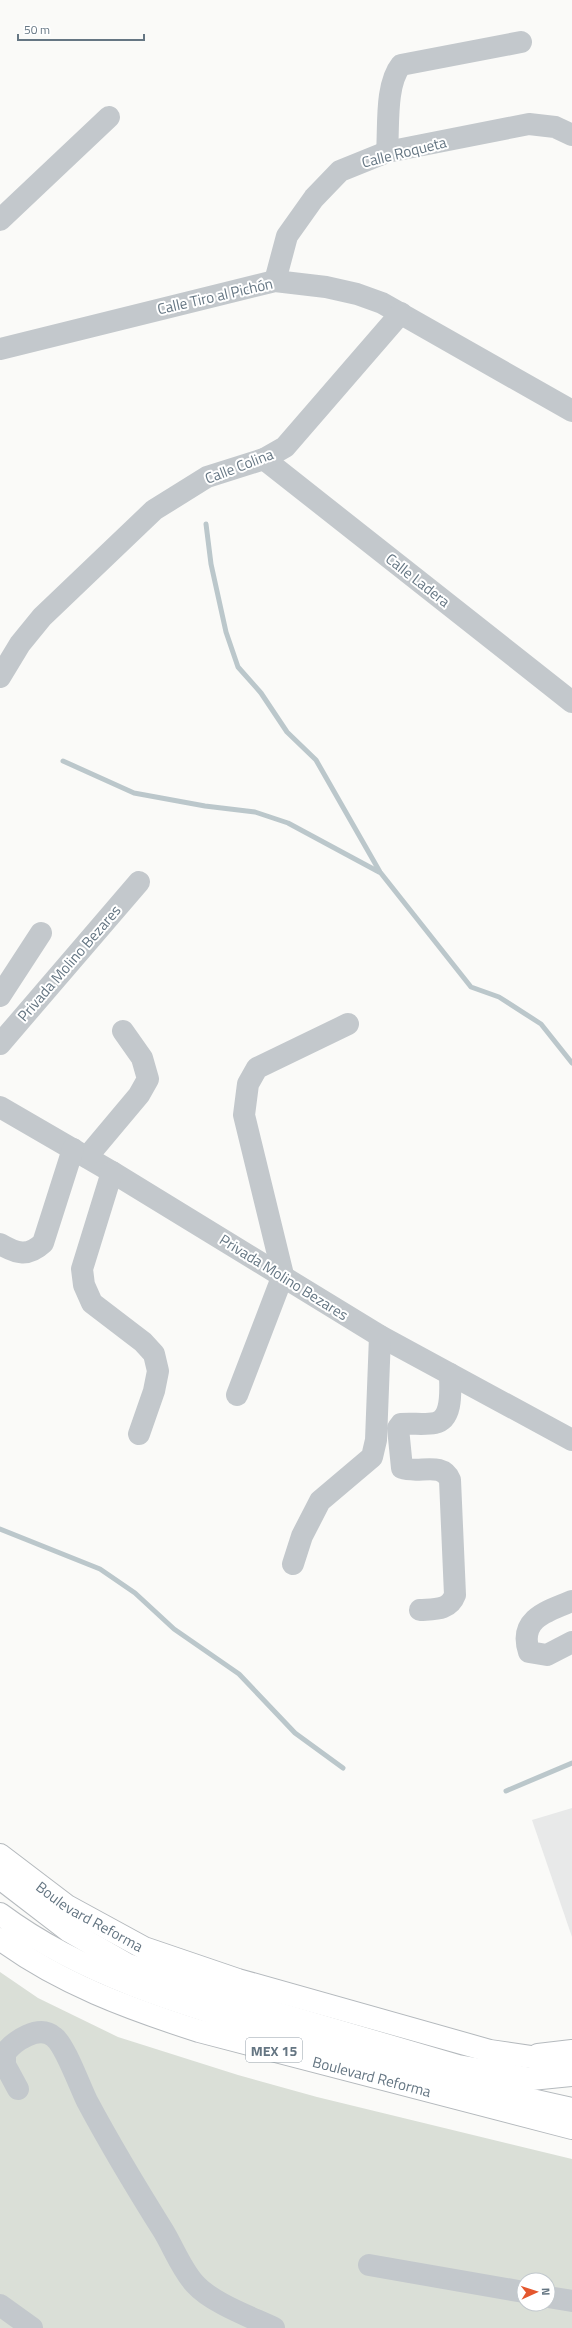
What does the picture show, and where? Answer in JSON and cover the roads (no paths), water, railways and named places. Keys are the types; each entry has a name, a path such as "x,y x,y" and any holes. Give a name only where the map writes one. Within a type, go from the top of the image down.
{"main road":[{"name":"Boulevard Reforma","path":"0,1855 67,1906 144,1948 246,1982 482,2049 534,2056"},
{"path":"0,1878 69,1931 128,1965 225,1998 458,2066 531,2079 572,2075"},
{"path":"0,1914 64,1954 103,1973 166,1998 353,2053 572,2109"},
{"name":"Boulevard Reforma","path":"0,1939 19,1953 52,1972 151,2015 199,2030 572,2128"},
{"path":"534,2056 572,2051"},
{"path":"534,2056 572,2063"}],"street":[{"path":"387,152 392,87 395,73 401,65 522,42"},
{"path":"0,220 108,117"},
{"name":"Calle Roqueta","path":"275,281 287,236 314,198 340,171 387,152 529,124 555,127 572,135"},
{"name":"Calle Tiro al Pichón","path":"0,349 275,281 326,287 357,294 401,313 572,411"},
{"name":"Calle Colina","path":"0,677 20,644 42,617 154,510 207,477 264,459 285,447 401,313"},
{"name":"Calle Ladera","path":"264,459 572,702"},
{"name":"Privada Molino Bezares","path":"0,1044 139,882"},
{"path":"0,996 41,933"},
{"path":"237,1395 283,1275 244,1115 248,1084 257,1068 348,1024"},
{"path":"0,1244 19,1252 34,1251 43,1243 80,1153 139,1094 148,1079 142,1058 123,1031"},
{"name":"Privada Molino Bezares","path":"0,1108 112,1172 283,1275 380,1336 572,1440"},
{"path":"112,1172 82,1269 84,1286 92,1303 143,1342 154,1354 158,1371 154,1390 139,1434"},
{"path":"293,1564 302,1536 320,1501 372,1456 376,1440 380,1336"},
{"path":"420,1610 444,1608 450,1604 455,1595 450,1480 447,1472 440,1469 410,1471 402,1468 398,1428 401,1424 435,1423 442,1420 448,1412 450,1374"},
{"path":"572,1601 550,1610 532,1620 525,1640 529,1652 547,1655 572,1642"},
{"path":"18,2090 5,2065 5,2053 11,2045 31,2034 43,2033 54,2036 64,2052 87,2101 131,2178 195,2284 218,2301 274,2328"},
{"path":"369,2265 516,2291"},
{"path":"556,2298 572,2301"},
{"path":"0,2304 32,2328"}],"waterway":[{"path":"206,524 211,564 226,632 238,667 261,693 287,732 316,760 380,872 471,987 499,997 541,1024 572,1063"},
{"path":"63,761 134,793 205,806 255,812 288,823 379,872"},
{"path":"0,1529 100,1569 135,1593 174,1629 239,1674 295,1733 343,1768"},
{"path":"506,1791 572,1763"}]}
